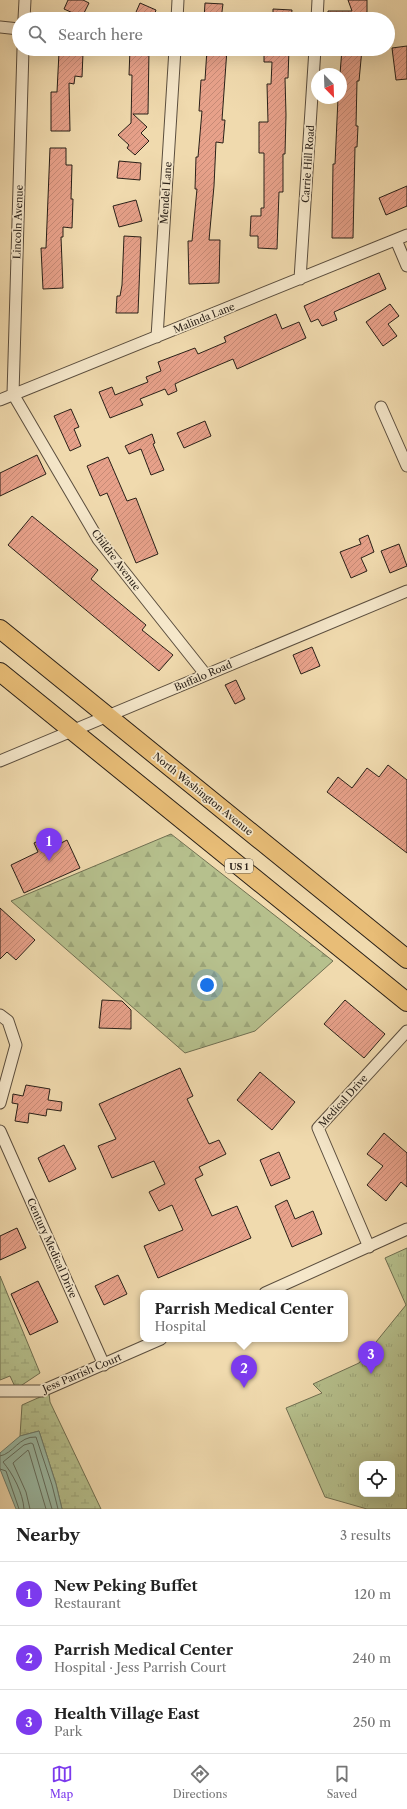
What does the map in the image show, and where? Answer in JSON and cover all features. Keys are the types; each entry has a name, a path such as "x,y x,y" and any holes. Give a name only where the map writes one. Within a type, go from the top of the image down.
{"main road":[{"name":"North Washington Avenue","path":"0,629 407,959"},
{"name":"US 1","path":"0,672 407,1002"}],"street":[{"path":"24,12 25,0"},
{"path":"177,12 178,0"},
{"path":"317,12 318,0"},
{"path":"0,27 12,28"},
{"name":"Lincoln Avenue","path":"13,394 22,56"},
{"name":"Mendel Lane","path":"157,336 175,56"},
{"name":"Carrie Hill Road","path":"300,279 315,56"},
{"name":"Malinda Lane","path":"0,400 407,235"},
{"path":"396,240 407,266"},
{"name":"Childre Avenue","path":"13,394 98,539 206,675"},
{"path":"381,407 407,466"},
{"name":"Buffalo Road","path":"0,761 407,591"},
{"path":"0,1015 8,1021 16,1044 5,1070 0,1103"},
{"name":"Medical Drive","path":"369,1247 318,1128 407,1031"},
{"name":"Century Medical Drive","path":"0,1131 104,1364"},
{"path":"272,1290 407,1229"},
{"name":"Jess Parrish Court","path":"0,1391 42,1391 154,1342"}],"green space":[{"path":"171,834 333,961 255,1031 185,1053 11,901"},
{"path":"407,1248 407,1509 367,1509 325,1497 286,1408 322,1393 313,1384 359,1363 406,1305 385,1258"},
{"path":"0,1276 40,1373 16,1389 10,1376 0,1380"},
{"path":"49,1393 50,1402 101,1509 62,1509 56,1484 39,1431 20,1436 22,1405"}],"water":[{"path":"39,1431 56,1484 62,1509 16,1509 0,1469 0,1453 20,1436"}],"building":[{"path":"68,0 83,0 89,3 84,12 71,12 64,9"},
{"path":"348,0 367,0 367,12 328,12 328,11 352,11"},
{"path":"140,3 156,10 155,12 136,12"},
{"path":"205,3 223,4 222,12 204,12"},
{"path":"273,9 292,10 292,12 273,12"},
{"path":"407,46 407,79 396,80 393,56 395,56 395,48"},
{"path":"59,56 83,56 82,77 75,76 74,84 69,83 70,131 51,131 51,92 57,92"},
{"path":"130,56 149,56 148,114 133,114 147,127 141,133 149,141 135,155 127,148 129,145 118,135 131,123 132,75 129,75"},
{"path":"207,56 227,56 222,120 225,120 223,143 216,142 209,240 220,240 219,283 189,284 188,241 192,241 197,189 195,189 196,157 198,157 202,111 199,111 201,80 205,80"},
{"path":"264,56 289,56 288,78 285,78 286,115 285,154 283,154 283,192 279,192 277,249 258,248 258,236 250,236 251,216 261,216 261,208 264,208 264,153 259,153 259,122 268,122 267,84 271,84 272,62 264,62"},
{"path":"341,56 361,56 359,81 357,81 356,126 358,126 357,147 355,147 353,238 332,238 333,164 335,164 338,104 347,104 347,68 340,68"},
{"path":"50,148 66,148 66,165 72,165 72,228 63,227 63,237 61,237 63,288 43,289 41,248 46,248"},
{"path":"119,161 141,163 140,180 117,178"},
{"path":"407,186 407,206 386,215 379,198"},
{"path":"136,200 142,221 119,227 113,206"},
{"path":"124,236 141,237 138,313 116,313 117,296 120,296 122,285"},
{"path":"379,273 386,289 334,312 337,320 322,326 318,319 311,322 304,306"},
{"path":"390,304 399,316 388,324 397,336 383,346 366,322"},
{"path":"276,314 282,329 299,322 306,338 237,369 233,359 175,384 177,391 168,395 165,389 140,399 143,405 110,418 99,392 112,387 115,395 148,382 146,377 161,371 158,362 195,348 198,354 226,342 224,337"},
{"path":"71,409 79,427 74,429 81,446 70,451 54,416"},
{"path":"205,421 211,436 184,448 177,433"},
{"path":"152,434 155,443 153,444 164,470 151,475 141,449 129,454 125,446"},
{"path":"37,455 46,474 0,496 0,473"},
{"path":"108,457 127,501 136,498 158,554 136,563 107,493 100,496 87,466"},
{"path":"32,516 98,570 91,579 146,625 142,630 173,655 159,671 8,545"},
{"path":"368,535 374,552 361,558 367,571 351,578 340,552 361,544 359,539"},
{"path":"399,544 407,566 390,573 381,551"},
{"path":"312,647 320,666 301,674 293,655"},
{"path":"236,680 245,699 235,704 225,685"},
{"path":"388,765 407,780 407,853 327,792 338,777 352,788 367,768 379,777"},
{"path":"46,837 51,848 67,840 80,868 24,893 11,865 38,852 34,843"},
{"path":"0,908 35,940 16,960 7,952 0,959"},
{"path":"102,1000 122,1001 131,1010 131,1029 99,1028"},
{"path":"345,1000 385,1034 364,1058 324,1024"},
{"path":"180,1068 193,1096 187,1099 209,1144 219,1140 226,1154 199,1167 203,1175 195,1179 212,1216 237,1206 251,1238 158,1278 144,1246 183,1230 172,1205 159,1211 149,1192 165,1184 154,1161 112,1178 98,1146 116,1139 99,1104"},
{"path":"260,1072 295,1102 272,1130 237,1100"},
{"path":"26,1085 50,1089 48,1100 62,1102 61,1111 47,1109 46,1116 29,1113 28,1123 15,1121 18,1104 12,1103 13,1094 23,1096"},
{"path":"384,1133 407,1153 407,1187 401,1182 386,1201 367,1185 383,1166 367,1154"},
{"path":"64,1145 76,1169 49,1182 38,1158"},
{"path":"279,1152 290,1178 271,1186 260,1160"},
{"path":"287,1200 295,1219 313,1211 322,1234 292,1247 275,1206"},
{"path":"17,1228 26,1248 0,1260 0,1236"},
{"path":"118,1275 127,1294 104,1305 95,1286"},
{"path":"38,1281 58,1322 30,1335 11,1294"}],"place":[{"name":"New Peking Buffet","path":"49,861"},
{"name":"Health Village East","path":"371,1374"},
{"name":"Parrish Medical Center","path":"244,1388"}]}
